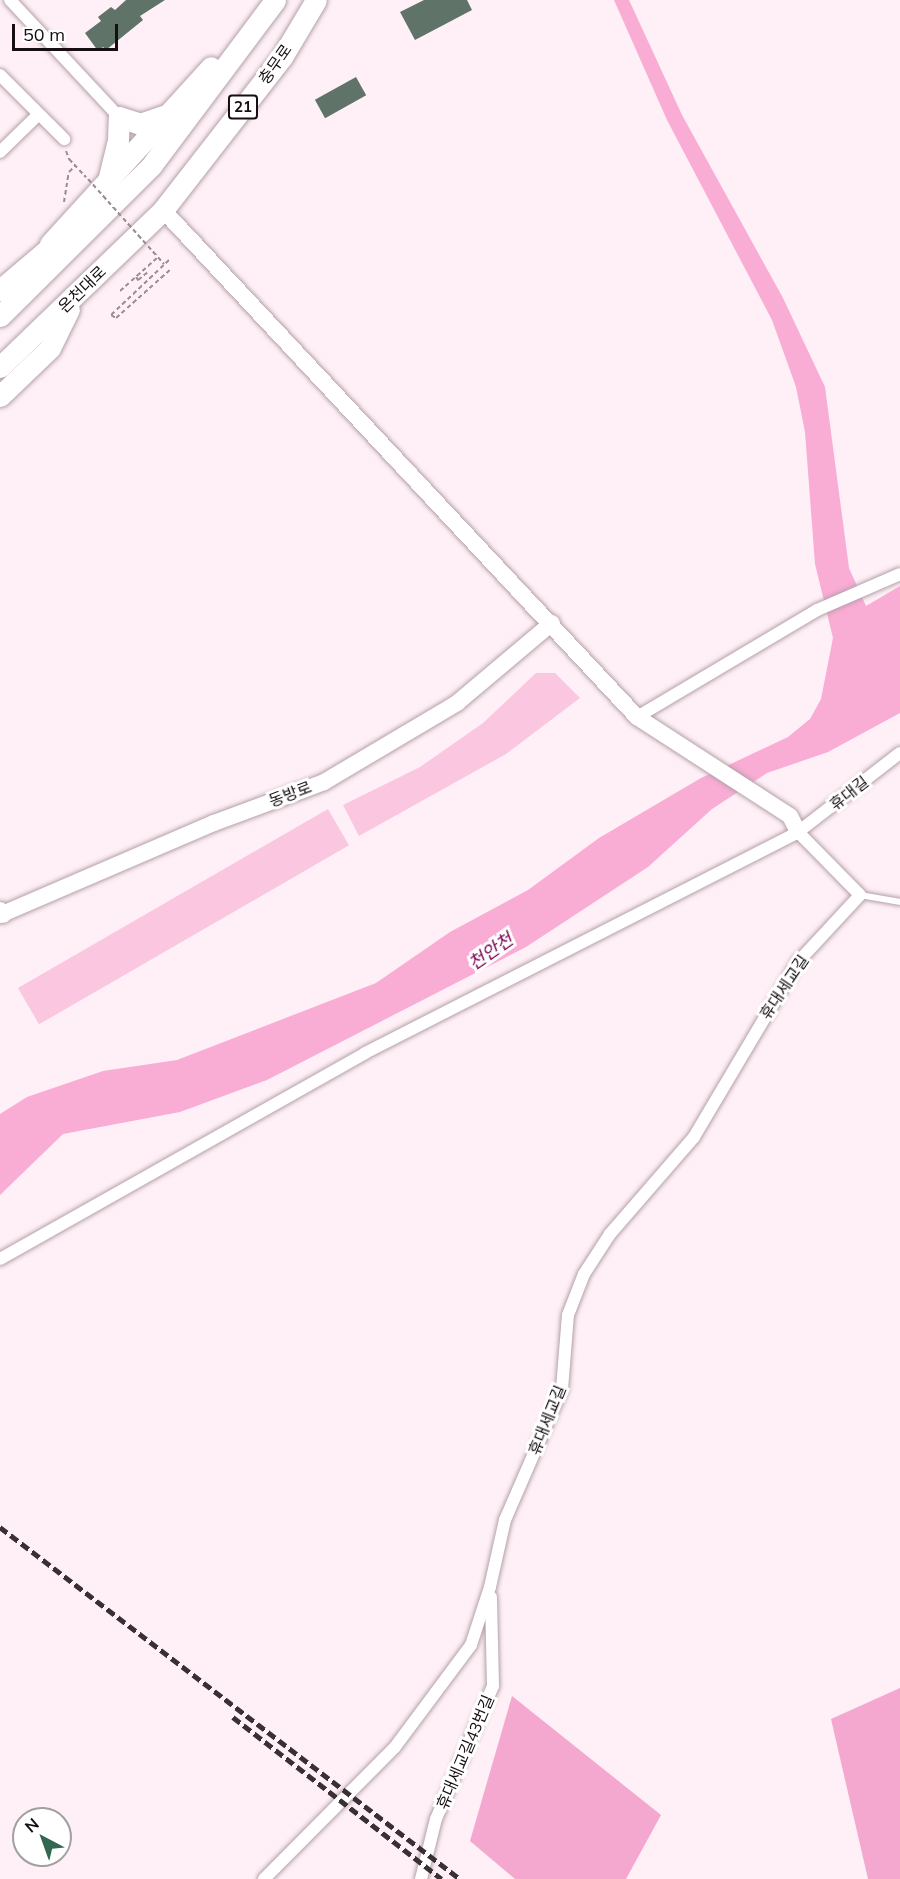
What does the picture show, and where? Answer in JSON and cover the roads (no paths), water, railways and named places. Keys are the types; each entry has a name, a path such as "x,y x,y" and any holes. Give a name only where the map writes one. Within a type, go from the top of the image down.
{"highway":[{"name":"21","path":"0,290 50,244 109,211 151,166 263,20 275,0"},
{"name":"충무로","path":"163,210 282,57 316,0"},
{"path":"50,244 99,183 177,109 215,62 263,20"},
{"path":"99,183 118,140 119,117 140,124 159,120 177,109"},
{"name":"온천대로","path":"0,367 163,210"},
{"path":"0,316 109,211"},
{"name":"21","path":"0,396 50,348 74,298"}],"street":[{"path":"10,0 119,117"},
{"path":"0,75 64,139"},
{"path":"0,152 39,114"},
{"path":"163,210 643,722 790,816 798,832 860,895"},
{"path":"643,722 817,610 864,593 900,574"},
{"name":"동방로","path":"1,913 214,823 324,782 457,703 552,623"},
{"name":"휴대길","path":"0,1259 365,1053 798,832 900,753"},
{"name":"휴대세교길","path":"264,1879 395,1747 436,1697 471,1645 490,1587 505,1520 562,1389 568,1315 584,1274 610,1234 694,1137 798,962 860,895"},
{"name":"휴대세교길43번길","path":"421,1879 436,1819 493,1686 490,1587"}],"lane":[{"path":"860,895 900,902"}],"water":[{"name":"천안천","path":"614,0 629,0 682,115 783,298 825,387 849,568 866,606 900,586 900,713 828,752 767,773 712,809 648,867 526,947 267,1080 180,1112 63,1134 0,1195 0,1114 27,1097 103,1071 177,1060 376,983 450,932 528,890 599,838 701,778 788,737 810,719 821,699 833,638 815,564 805,432 796,387 772,320 667,120"}],"railway":[{"path":"0,1527 460,1879"},
{"path":"233,1717 442,1879"}]}
